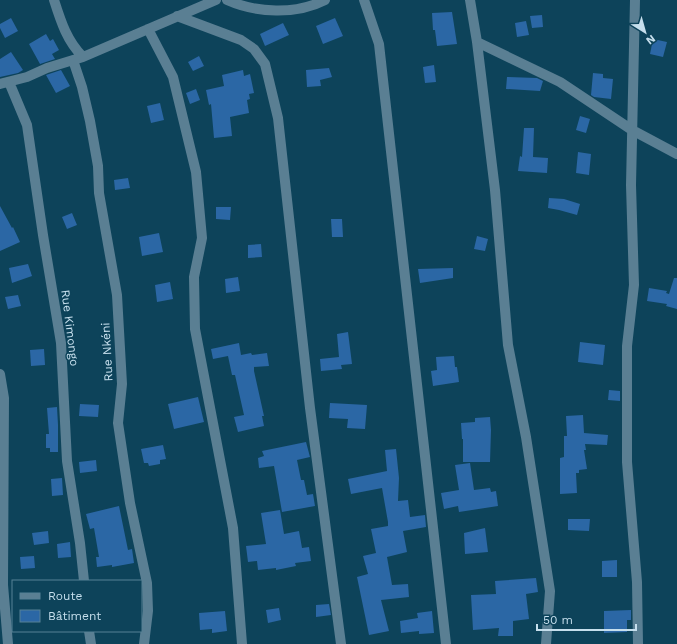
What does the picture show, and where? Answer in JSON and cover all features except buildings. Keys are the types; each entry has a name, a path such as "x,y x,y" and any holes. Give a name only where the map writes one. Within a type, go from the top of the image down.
{"street":[{"name":"Rue Nkéni","path":"54,0 63,28 77,51 82,87 90,120 98,166 99,193 117,295 122,384 118,423 130,503 147,584 148,611 144,644"},
{"path":"4,83 27,77 47,68 78,59 216,0"},
{"path":"227,0 235,4 263,10 293,10 317,4 325,0"},
{"path":"364,0 379,44 446,644"},
{"path":"470,0 477,42 495,190 508,345 526,437 550,590 546,644"},
{"path":"635,0 631,185 634,285 627,346 627,462 637,582 638,644"},
{"path":"177,16 241,40 254,49 265,64 278,118 310,408 341,644"},
{"path":"148,29 173,77 196,172 202,238 194,277 195,329 233,528 242,644"},
{"path":"477,42 560,82 632,130 677,154"},
{"name":"Rue Kimongo","path":"4,83 27,125 61,343 67,461 80,543 84,580"},
{"path":"0,374 4,398 3,585 8,644"},
{"path":"89,632 91,644"}]}
